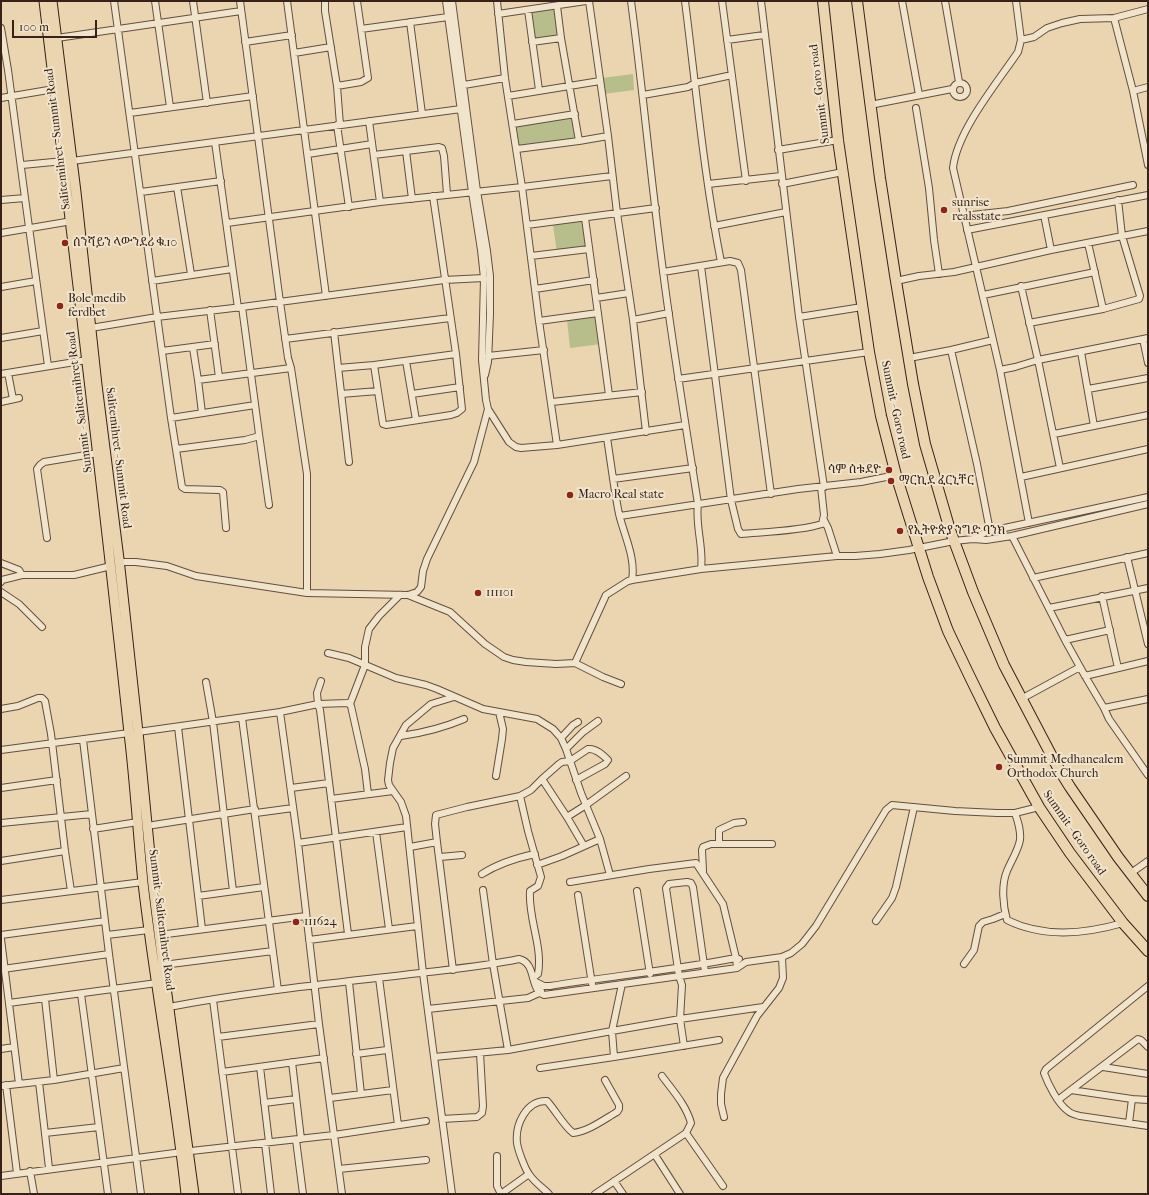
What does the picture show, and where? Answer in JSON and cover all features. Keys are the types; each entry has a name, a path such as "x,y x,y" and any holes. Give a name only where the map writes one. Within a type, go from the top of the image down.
{"highway":[{"name":"Summit - Goro road","path":"822,1 838,140 862,306 880,416 896,475 938,606 995,728 1038,807 1123,924 1148,951"},
{"path":"857,1 870,105 909,358 925,444 954,540 991,636 1021,699 1070,787 1118,857 1148,896"}],"main road":[{"path":"44,1 54,89 68,161"},
{"name":"Salitemihret - Summit Road","path":"52,1 75,220 91,328 122,633 134,733"},
{"name":"Summit - Salitemihret Road","path":"75,220 87,360 98,453 115,562"},
{"path":"134,733 147,826 186,1152 194,1194"},
{"name":"Summit - Salitemihret Road","path":"134,733 138,822 143,882 157,983 186,1152 186,1194"}],"street":[{"path":"114,1 171,418 182,487 185,489 220,490 223,492 226,528"},
{"path":"155,1 170,107"},
{"path":"192,1 207,103"},
{"path":"240,1 285,339 291,368 307,474 307,593"},
{"path":"288,1 326,296"},
{"path":"325,1 325,11 336,86 340,149 350,207"},
{"path":"336,86 361,82 368,78 357,1"},
{"path":"446,1 461,109 487,251 490,276 488,356 484,376"},
{"path":"452,1 464,85 484,278 482,360 488,409 509,442 516,447 521,448 608,438 685,425"},
{"path":"497,1 505,78 517,149 539,321 552,402 557,445"},
{"path":"498,14 586,1"},
{"path":"589,1 617,213 633,320 646,432"},
{"path":"631,1 663,272 698,504 697,515 702,552 701,570"},
{"path":"685,1 708,184 721,262"},
{"path":"722,1 746,180"},
{"path":"760,1 782,184 822,487 824,520 837,556"},
{"path":"902,1 919,95"},
{"path":"945,1 959,82"},
{"path":"1016,1 1021,40 1018,52 975,116 961,140 954,157 953,168 1000,370 1029,522"},
{"path":"557,6 579,141"},
{"path":"1021,40 1034,37 1047,28 1062,23 1080,19 1114,18 1148,9"},
{"path":"528,10 539,90"},
{"path":"57,38 241,11"},
{"path":"362,29 448,17"},
{"path":"1114,18 1133,90 1148,165"},
{"path":"410,22 422,114"},
{"path":"1,28 22,165 29,230 48,366"},
{"path":"245,42 292,35"},
{"path":"727,40 764,35"},
{"path":"532,42 561,38"},
{"path":"294,53 331,47"},
{"path":"1,71 8,70"},
{"path":"643,95 688,87 695,82 732,76"},
{"path":"464,85 505,78"},
{"path":"508,96 600,81"},
{"path":"870,105 952,89 953,86 959,82"},
{"path":"952,89 956,96 963,96 966,94 966,86 959,82"},
{"path":"1133,90 1148,87"},
{"path":"1,98 54,89"},
{"path":"130,113 253,96"},
{"path":"916,108 929,188 934,240 940,274"},
{"path":"22,165 135,153 461,109"},
{"path":"513,124 574,114"},
{"path":"369,121 380,202"},
{"path":"517,149 608,136"},
{"path":"778,150 838,140"},
{"path":"215,142 232,269 251,373 269,505"},
{"path":"308,154 372,144"},
{"path":"374,155 439,147 442,148 447,194"},
{"path":"406,151 412,199"},
{"path":"782,184 843,172"},
{"path":"227,223 380,202 612,176"},
{"path":"708,184 781,176"},
{"path":"141,192 221,181"},
{"path":"963,216 1008,211 1133,185"},
{"path":"177,187 191,274"},
{"path":"967,230 1148,195"},
{"path":"374,365 383,424 386,425 451,415 460,412 463,406 433,196"},
{"path":"1,200 25,198"},
{"path":"1029,323 1103,309 1139,299 1140,296 1122,236 1118,200"},
{"path":"527,225 656,208"},
{"path":"714,226 786,212"},
{"path":"1044,215 1051,250"},
{"path":"585,218 609,395"},
{"path":"1,234 29,230 75,220"},
{"path":"896,281 919,276 954,272 975,266 1148,231"},
{"path":"1088,243 1103,309"},
{"path":"531,256 589,249"},
{"path":"663,272 721,262 730,261 738,263 741,270 771,494"},
{"path":"701,266 731,500 738,529 741,534 816,526 822,524 824,520"},
{"path":"152,281 232,269"},
{"path":"983,294 1095,272"},
{"path":"91,328 157,317 444,280 484,278"},
{"path":"535,289 594,280"},
{"path":"1,287 36,281"},
{"path":"1021,286 1054,434 1060,468"},
{"path":"596,298 629,293"},
{"path":"799,317 862,306"},
{"path":"210,310 219,377"},
{"path":"539,321 598,313"},
{"path":"633,320 670,313"},
{"path":"285,339 450,318"},
{"path":"1,338 43,331"},
{"path":"334,332 348,462"},
{"path":"1000,370 1038,360 1145,339 1148,363"},
{"path":"909,358 993,340"},
{"path":"162,351 215,344"},
{"path":"193,348 202,412"},
{"path":"488,356 544,350"},
{"path":"951,350 977,464 990,531"},
{"path":"678,379 869,352"},
{"path":"1081,352 1094,426"},
{"path":"338,368 374,365 456,354"},
{"path":"1,374 87,360"},
{"path":"406,361 416,420"},
{"path":"198,380 291,368"},
{"path":"1,402 16,399 8,372"},
{"path":"1088,389 1148,378"},
{"path":"412,394 460,387"},
{"path":"341,394 378,391"},
{"path":"552,402 642,392"},
{"path":"171,418 202,412 256,405"},
{"path":"1,582 2,580 22,575 74,575 115,562 136,562 167,566 196,576 307,593 408,595 417,592 421,587 423,571 427,559 474,462 488,409"},
{"path":"1054,434 1148,415"},
{"path":"176,449 246,440 256,437 259,434"},
{"path":"608,438 613,479 620,516 632,563 632,580"},
{"path":"1021,476 1148,449"},
{"path":"47,538 37,469 44,462 98,453"},
{"path":"613,479 693,468"},
{"path":"620,516 861,482 896,475"},
{"path":"974,539 990,531 1148,497"},
{"path":"575,663 606,595 628,581 701,570 837,556 880,554 909,550 954,540 986,540 1012,536 1148,504"},
{"path":"1012,536 1065,640 1109,719 1121,739 1148,776"},
{"path":"1033,578 1148,553"},
{"path":"1127,557 1134,591 1146,625 1148,644"},
{"path":"1,563 19,570 22,575"},
{"path":"1049,608 1102,596 1148,588"},
{"path":"1,592 19,604 42,627"},
{"path":"368,794 366,769 350,704 365,665 365,647 369,629 379,616 400,595"},
{"path":"408,595 450,612 485,644 504,657 513,660 556,664 575,663 621,684"},
{"path":"1102,596 1118,668"},
{"path":"1065,640 1110,630"},
{"path":"328,653 349,658 396,678 426,685 483,709 537,719 553,729 561,738 566,749 576,780 600,839 610,875"},
{"path":"1085,676 1148,661"},
{"path":"1021,699 1080,667"},
{"path":"321,681 318,693 318,704 321,716 348,934"},
{"path":"206,682 213,722 233,891"},
{"path":"452,1194 417,926 406,816 401,802 389,785 388,780 393,748 406,725 431,704 454,697"},
{"path":"1,709 18,706 38,698 42,698 45,701 62,816 71,891"},
{"path":"1104,708 1148,699"},
{"path":"1,750 242,718 318,704 350,704"},
{"path":"280,712 342,1194"},
{"path":"496,776 503,729 499,712"},
{"path":"242,718 278,990"},
{"path":"401,736 436,729 464,719"},
{"path":"566,749 583,732 598,721"},
{"path":"561,738 573,725 578,722"},
{"path":"178,727 202,929"},
{"path":"84,740 93,828 140,1194"},
{"path":"453,970 435,824 436,815 520,796 531,790 559,764 570,761 591,748 608,760 605,764 576,780"},
{"path":"567,816 586,805 626,776"},
{"path":"542,779 567,816 584,846"},
{"path":"1,788 56,780"},
{"path":"290,788 329,783"},
{"path":"331,799 393,791"},
{"path":"520,796 541,877 538,886 530,891 529,901 539,959 538,974 533,980"},
{"path":"169,1007 314,985 453,970 519,959 524,960 528,964 536,988 539,993 544,995 592,987 737,968 746,962 782,957 791,953 802,944 816,926 888,807 892,805 955,811 1015,813 1038,807"},
{"path":"876,920 892,898 896,887 914,807"},
{"path":"147,826 224,814 293,808"},
{"path":"1015,813 1019,826 1020,841 1006,872 1004,888 1005,914 1007,920 1014,924 1038,930 1063,933 1104,929 1123,924"},
{"path":"1,823 92,814"},
{"path":"93,828 138,822"},
{"path":"719,844 719,830 734,823 743,822"},
{"path":"298,843 407,827"},
{"path":"376,832 389,929"},
{"path":"537,864 600,839"},
{"path":"410,847 437,842"},
{"path":"702,871 703,847 711,844 772,844"},
{"path":"1,861 65,851"},
{"path":"482,874 495,866 520,857 535,854"},
{"path":"440,857 462,855"},
{"path":"570,882 696,862 723,904 737,968"},
{"path":"1131,873 1148,862"},
{"path":"1,900 143,882"},
{"path":"684,1046 680,1019 682,984 679,976 666,888 667,885 687,882 691,883 693,887 705,972"},
{"path":"198,896 264,887"},
{"path":"483,890 493,964 508,1050"},
{"path":"637,891 651,980"},
{"path":"578,895 592,987"},
{"path":"964,964 974,950 979,926 983,922 1005,914"},
{"path":"160,935 306,916"},
{"path":"1,935 105,921"},
{"path":"309,940 417,926"},
{"path":"107,936 149,930"},
{"path":"1,938 3,969 9,1003 19,1084"},
{"path":"163,965 272,951"},
{"path":"3,969 109,954"},
{"path":"724,1117 721,1104 723,1078 736,1052 763,1007 779,988 783,978 782,957"},
{"path":"533,980 544,986 704,964 736,958 746,962"},
{"path":"379,978 387,1050 398,1125"},
{"path":"349,982 361,1094"},
{"path":"9,1003 157,983"},
{"path":"614,1057 612,1031 622,984"},
{"path":"428,1009 528,998 539,993 544,986"},
{"path":"1148,986 1046,1069 1044,1073 1058,1100 1064,1108 1070,1112 1080,1116 1148,1126"},
{"path":"81,994 105,1162 108,1194"},
{"path":"45,999 54,1080"},
{"path":"213,1000 238,1194"},
{"path":"434,1057 508,1050 680,1019 763,1007"},
{"path":"218,1037 319,1024"},
{"path":"1058,1100 1138,1039 1148,1047"},
{"path":"540,1068 719,1040"},
{"path":"1,1049 14,1047"},
{"path":"356,1054 387,1050"},
{"path":"442,1119 477,1117 482,1113 483,1106 480,1053"},
{"path":"222,1072 324,1058"},
{"path":"292,1062 303,1194"},
{"path":"260,1067 271,1194"},
{"path":"1102,1067 1148,1074"},
{"path":"17,1173 3,1086 54,1080 124,1068"},
{"path":"595,1194 686,1133 691,1123 689,1115 685,1107 662,1076"},
{"path":"549,1194 529,1174 517,1145 517,1131 525,1111 537,1102 547,1101 555,1110 567,1129 573,1133 579,1132 617,1112 619,1109 619,1105 605,1080"},
{"path":"39,1082 49,1168"},
{"path":"330,1098 393,1090"},
{"path":"1071,1090 1148,1100"},
{"path":"264,1103 296,1099"},
{"path":"1129,1123 1132,1099"},
{"path":"1,1176 49,1168 298,1139 426,1121"},
{"path":"45,1133 100,1127"},
{"path":"686,1133 723,1186"},
{"path":"655,1154 680,1194"},
{"path":"497,1156 497,1186 501,1194 529,1174"},
{"path":"338,1169 426,1160"},
{"path":"30,1171 34,1194"},
{"path":"614,1181 623,1194"}],"green space":[{"path":"554,7 558,37 533,40 529,11"},
{"path":"633,74 634,90 604,94 602,78"},
{"path":"572,117 575,140 519,147 516,125"},
{"path":"584,221 587,249 557,253 553,225"},
{"path":"597,316 601,344 570,348 567,320"}],"place":[{"name":"sunrise realsstate","path":"944,210"},
{"name":"ሰንሻይን ላውንደሪ ቁ.10","path":"65,243"},
{"name":"Bole medib ferdbet","path":"60,306"},
{"name":"ሳም ሰቱደዮ","path":"889,470"},
{"name":"ማርኪደ ፈርኒቸር","path":"891,481"},
{"name":"Macro Real state","path":"570,495"},
{"name":"የኢትዮጵያ ንግድ ባንክ","path":"900,531"},
{"name":"111101","path":"478,593"},
{"name":"Summit Medhanealem Orthodox Church","path":"999,767"},
{"name":"111624","path":"296,922"}]}
